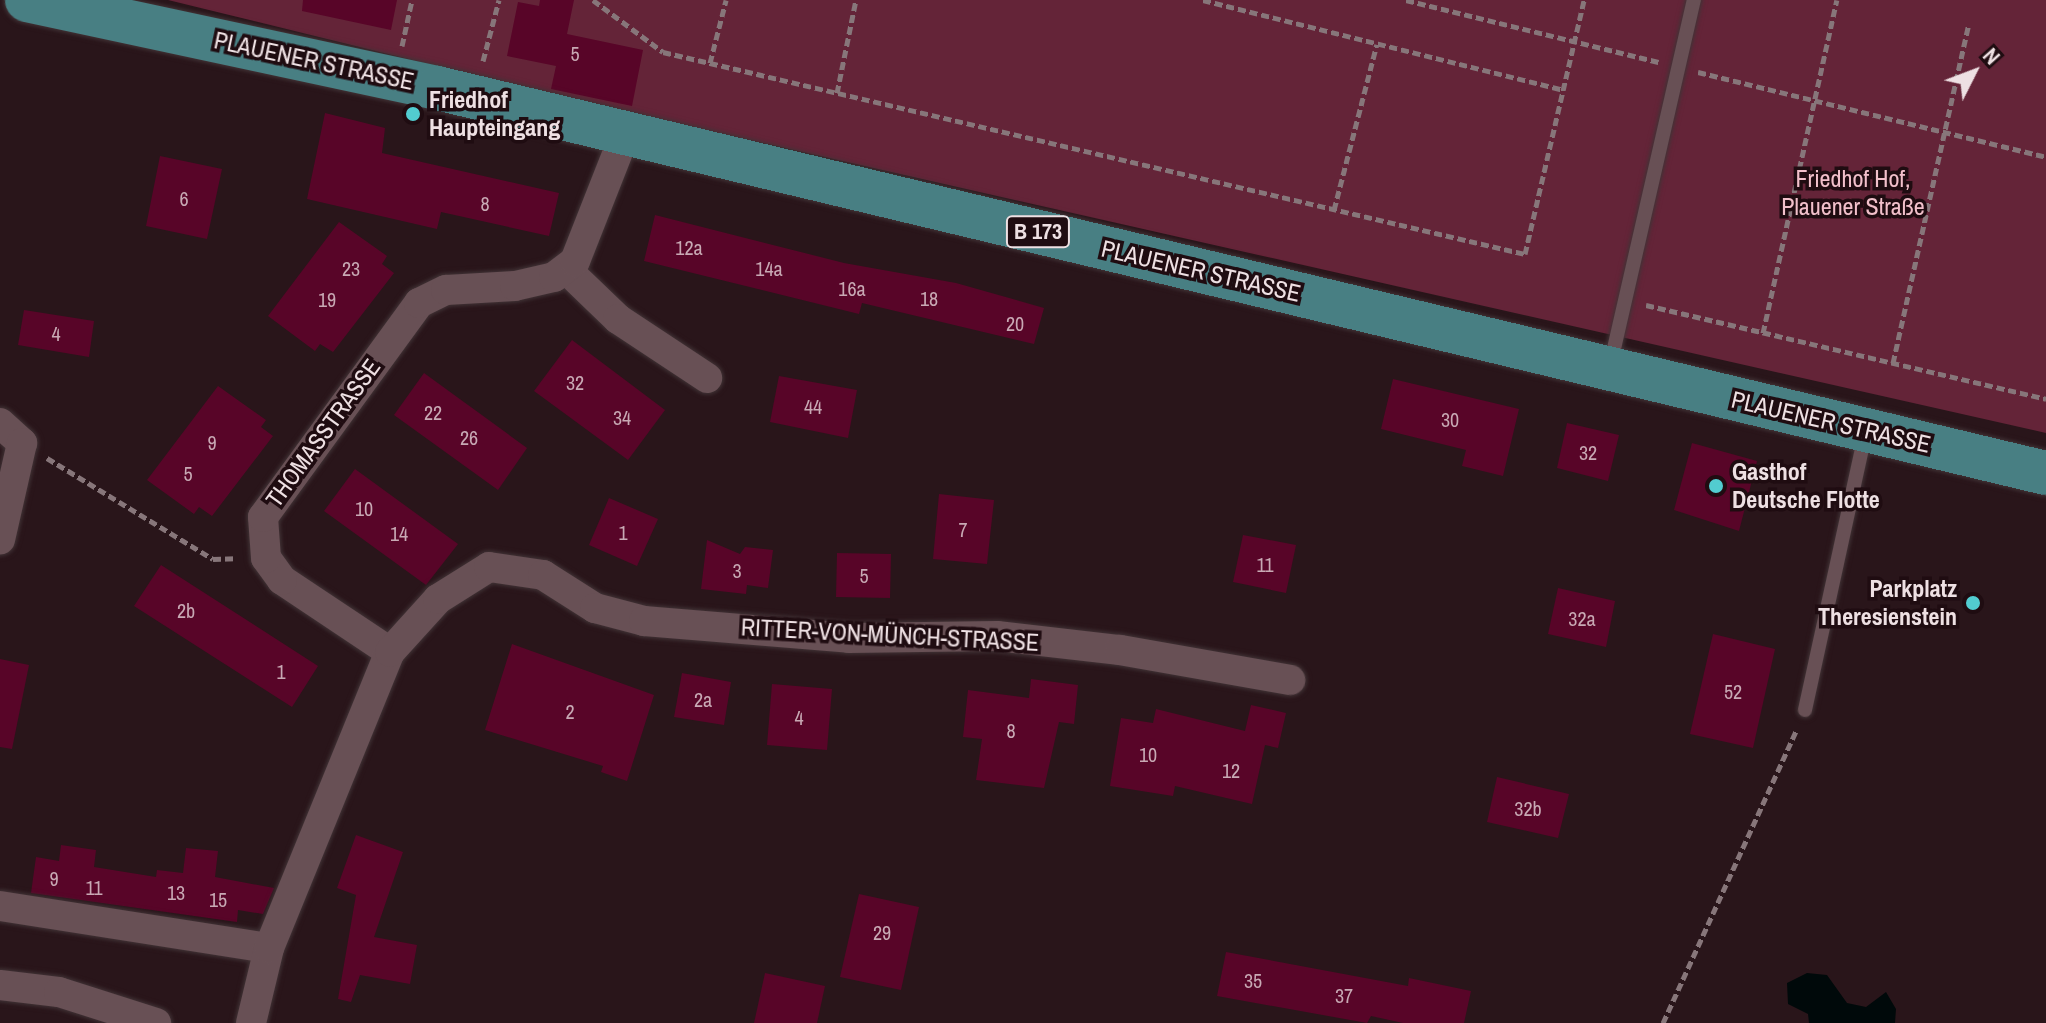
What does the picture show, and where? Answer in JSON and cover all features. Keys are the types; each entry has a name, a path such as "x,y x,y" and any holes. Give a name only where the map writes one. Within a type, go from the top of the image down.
{"main road":[{"name":"PLAUENER STRASSE","path":"27,0 474,98 2046,473"}],"street":[{"path":"625,134 584,249 566,269 618,319 707,378"},
{"name":"THOMASSTRASSE","path":"266,558 260,537 273,498 419,303 446,290 515,286 566,269"},
{"path":"0,540 11,433"},
{"path":"251,1023 269,948 390,652 306,599 266,558"},
{"name":"RITTER-VON-MÜNCH-STRASSE","path":"390,652 438,599 467,577 489,567 517,567 543,575 595,608 644,621 849,638 997,636 1120,650 1290,680"},
{"path":"0,906 269,948"},
{"path":"0,985 59,992 156,1023"}],"lane":[{"path":"1609,369 1694,0"},
{"path":"1805,710 1866,430"}],"path":[{"path":"474,98 498,1 488,0"},
{"path":"593,0 663,52 1525,254 1584,0"},
{"path":"710,63 726,0"},
{"path":"837,93 856,0"},
{"path":"1203,0 1563,90"},
{"path":"1406,0 2046,157"},
{"path":"1763,333 1837,0"},
{"path":"1893,363 1969,24"},
{"path":"1334,210 1377,44"},
{"path":"1625,300 2045,398 2046,391"},
{"path":"11,433 213,559 266,558"},
{"path":"1663,1023 1805,710"}],"green space":[{"name":"Friedhof Hof, Plauener Straße","path":"168,0 2046,0 2046,433 608,108"}],"shaded area":[{"path":"1807,973 1827,975 1847,1003 1866,1007 1886,992 1896,1009 1895,1023 1809,1023 1808,1014 1788,1004 1787,983"}],"building":[{"path":"303,0 397,0 391,30 302,11"},
{"path":"540,0 574,0 567,34 643,50 632,106 551,89 556,66 507,56 518,2 539,6"},
{"path":"325,113 385,128 382,153 559,193 549,236 441,212 437,229 307,199"},
{"path":"160,156 222,169 207,239 146,226"},
{"path":"655,215 844,263 956,283 1044,308 1034,344 862,303 859,314 644,261"},
{"path":"339,222 387,256 382,264 394,273 333,352 320,344 315,351 268,316"},
{"path":"24,310 94,321 89,357 18,345"},
{"path":"572,340 665,410 628,460 534,391"},
{"path":"424,373 527,448 498,490 394,415"},
{"path":"779,376 857,390 848,438 770,422"},
{"path":"1393,379 1519,409 1503,476 1462,466 1466,450 1381,429"},
{"path":"218,386 266,420 261,427 273,436 212,516 199,507 194,514 147,480"},
{"path":"1567,423 1619,435 1608,481 1557,468"},
{"name":"Gasthof Deutsche Flotte","path":"1692,443 1757,461 1739,531 1674,510"},
{"path":"355,469 458,544 426,585 324,511"},
{"path":"939,494 994,500 987,564 933,559"},
{"path":"609,498 658,519 637,566 589,545"},
{"path":"1243,535 1296,545 1286,593 1233,582"},
{"path":"707,540 740,554 745,547 773,550 768,588 747,585 746,594 701,589"},
{"path":"837,553 891,554 890,598 836,597"},
{"path":"161,565 318,666 292,707 134,606"},
{"path":"1558,588 1615,601 1606,647 1548,634"},
{"path":"1713,634 1775,649 1753,748 1690,734"},
{"path":"512,644 654,695 627,781 601,772 603,766 485,730"},
{"path":"0,659 29,665 12,749 0,747"},
{"path":"682,673 731,682 724,725 674,717"},
{"path":"1031,679 1078,685 1074,724 1059,722 1044,788 976,780 982,739 963,737 968,690 1029,698"},
{"path":"772,684 832,689 827,750 767,745"},
{"path":"1251,705 1286,713 1278,748 1265,745 1252,804 1175,786 1173,796 1110,786 1121,718 1153,723 1156,709 1245,731"},
{"path":"1497,777 1569,794 1558,838 1487,822"},
{"path":"356,835 403,852 374,937 417,945 410,984 360,975 351,1002 338,999 356,895 337,888"},
{"path":"61,845 96,850 94,867 156,877 157,870 183,873 186,848 218,851 215,877 274,888 263,914 238,910 237,922 31,893 36,857 59,861"},
{"path":"859,894 919,907 901,990 840,977"},
{"path":"1226,952 1408,986 1409,978 1471,991 1464,1023 1403,1023 1371,1016 1367,1023 1217,996"},
{"path":"765,973 825,986 817,1023 754,1023"}],"place":[{"name":"Friedhof Haupteingang","path":"413,114"},
{"name":"Gasthof Deutsche Flotte","path":"1716,486"},
{"name":"Parkplatz Theresienstein","path":"1973,603"}]}
